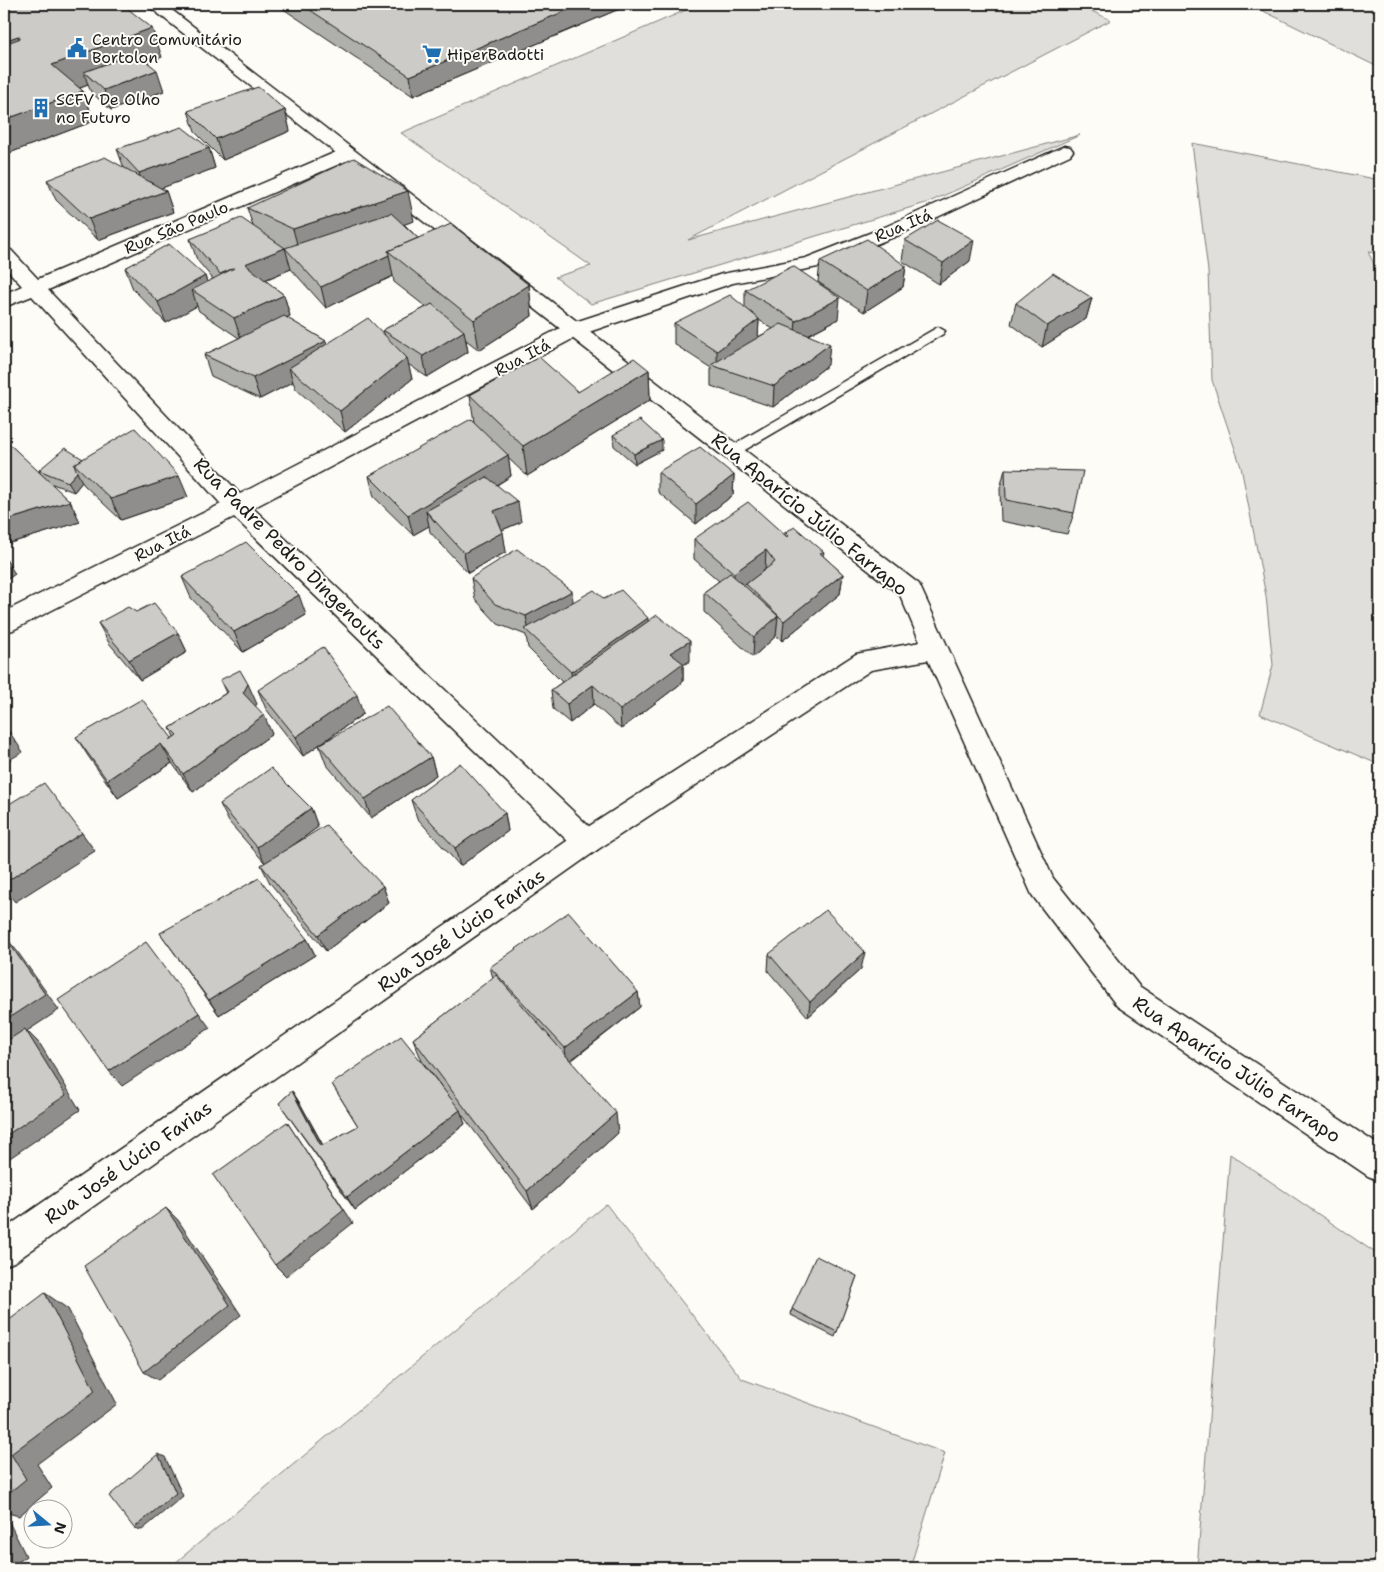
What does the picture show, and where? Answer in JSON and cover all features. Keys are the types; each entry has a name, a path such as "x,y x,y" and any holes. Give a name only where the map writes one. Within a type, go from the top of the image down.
{"street":[{"name":"Rua Aparício Júlio Farrapo","path":"154,4 910,590 1042,886 1128,996 1380,1165"},
{"name":"Rua Itá","path":"4,623 237,506 573,330 728,278 811,263 909,223 1064,151"},
{"name":"Rua São Paulo","path":"4,301 347,154"},
{"name":"Rua Padre Pedro Dingenouts","path":"4,254 237,506 587,842"},
{"name":"Rua José Lúcio Farias","path":"4,1249 587,842 865,661 935,649"}],"lane":[{"path":"733,452 938,330"}],"shaded area":[{"path":"700,4 1076,4 1111,20 688,240 1080,135 929,202 591,304 555,277 591,266 401,133"},
{"path":"1249,4 1380,4 1380,68"},
{"path":"1192,143 1380,180 1380,254 1368,252 1380,276 1380,765 1260,714 1273,665 1266,596 1241,467 1212,380 1208,271"},
{"path":"1230,1154 1380,1256 1380,1568 1197,1568"},
{"path":"606,1204 742,1379 945,1453 910,1568 169,1568"}],"building":[{"path":"12,4 122,4 152,28 52,65 83,91 4,120 4,44 21,38 18,36 4,41 4,7"},
{"name":"HiperBadotti","path":"301,4 582,4 410,76"},
{"path":"136,53 157,70 104,90 84,72"},
{"path":"258,87 285,110 216,139 188,111"},
{"path":"182,127 209,148 139,173 117,149"},
{"path":"105,157 166,191 89,219 47,180"},
{"path":"354,158 408,191 293,229 247,208"},
{"path":"391,213 418,238 388,251 389,255 321,287 285,248"},
{"path":"241,218 285,248 245,264 284,295 234,318 192,290 234,268 220,274 190,239"},
{"path":"938,220 974,240 943,263 905,240"},
{"path":"451,224 529,285 474,320 388,251"},
{"path":"867,239 906,266 867,291 820,261"},
{"path":"169,244 205,276 158,302 125,268"},
{"path":"793,266 840,298 796,321 745,290"},
{"path":"1053,273 1092,298 1047,326 1016,303"},
{"path":"730,295 759,319 717,351 674,323"},
{"path":"432,304 464,331 423,356 383,330"},
{"path":"284,316 326,341 253,378 204,355"},
{"path":"368,318 407,358 340,411 289,368"},
{"path":"781,324 830,344 774,386 711,365"},
{"path":"539,357 578,392 634,358 649,370 523,446 470,395"},
{"path":"471,419 508,455 408,515 369,476"},
{"path":"640,420 662,440 634,454 613,435"},
{"path":"135,428 179,476 111,499 74,464"},
{"path":"4,439 70,501 4,521"},
{"path":"700,447 734,475 696,504 658,472"},
{"path":"65,448 83,459 74,464 77,472 68,482 39,470"},
{"path":"1005,469 1083,471 1074,513 1006,500"},
{"path":"487,477 518,502 494,511 503,532 464,553 426,511"},
{"path":"748,502 787,537 789,536 785,532 795,527 824,552 820,553 843,574 784,621 746,584 775,562 766,550 734,573 694,539"},
{"path":"246,542 299,595 234,632 182,577"},
{"path":"517,549 572,591 526,616 495,604 471,578"},
{"path":"730,573 778,616 754,637 704,592"},
{"path":"594,590 604,599 621,590 648,618 571,672 525,629"},
{"path":"154,603 178,633 129,660 98,623 128,607 136,612"},
{"path":"657,615 690,641 670,653 683,663 620,710 593,685 567,704 551,690"},
{"path":"323,647 357,695 296,737 258,690"},
{"path":"240,670 248,684 243,693 264,715 183,774 161,744 107,780 76,737 142,699 172,738 170,740 177,735 170,728 228,692 220,680"},
{"path":"387,706 431,757 365,799 319,745"},
{"path":"4,725 10,733 4,736"},
{"path":"460,763 505,813 455,848 411,800"},
{"path":"271,768 311,808 257,847 220,804"},
{"path":"44,783 82,833 4,883 4,807"},
{"path":"326,825 383,886 318,935 261,865"},
{"path":"259,878 307,939 209,1000 160,933"},
{"path":"826,910 865,952 810,1002 769,954"},
{"path":"569,912 638,992 565,1048 490,967"},
{"path":"4,936 45,994 4,1021"},
{"path":"146,942 199,1013 109,1071 58,1000"},
{"path":"496,975 616,1113 527,1191 413,1039"},
{"path":"25,1029 66,1095 4,1137 4,1043"},
{"path":"401,1036 460,1110 347,1197 279,1103 292,1091 321,1146 358,1126 332,1084"},
{"path":"287,1122 344,1210 275,1265 213,1175"},
{"path":"166,1208 230,1305 144,1372 84,1266"},
{"path":"816,1256 857,1276 837,1332 792,1309"},
{"path":"45,1293 95,1391 11,1454 26,1479 4,1497 4,1324"},
{"path":"158,1454 176,1493 134,1528 109,1496"}],"place":[{"name":"Centro Comunitário Bortolon","path":"77,48"},
{"name":"HiperBadotti","path":"432,54"},
{"name":"SCFV De Olho no Futuro","path":"41,108"}]}
